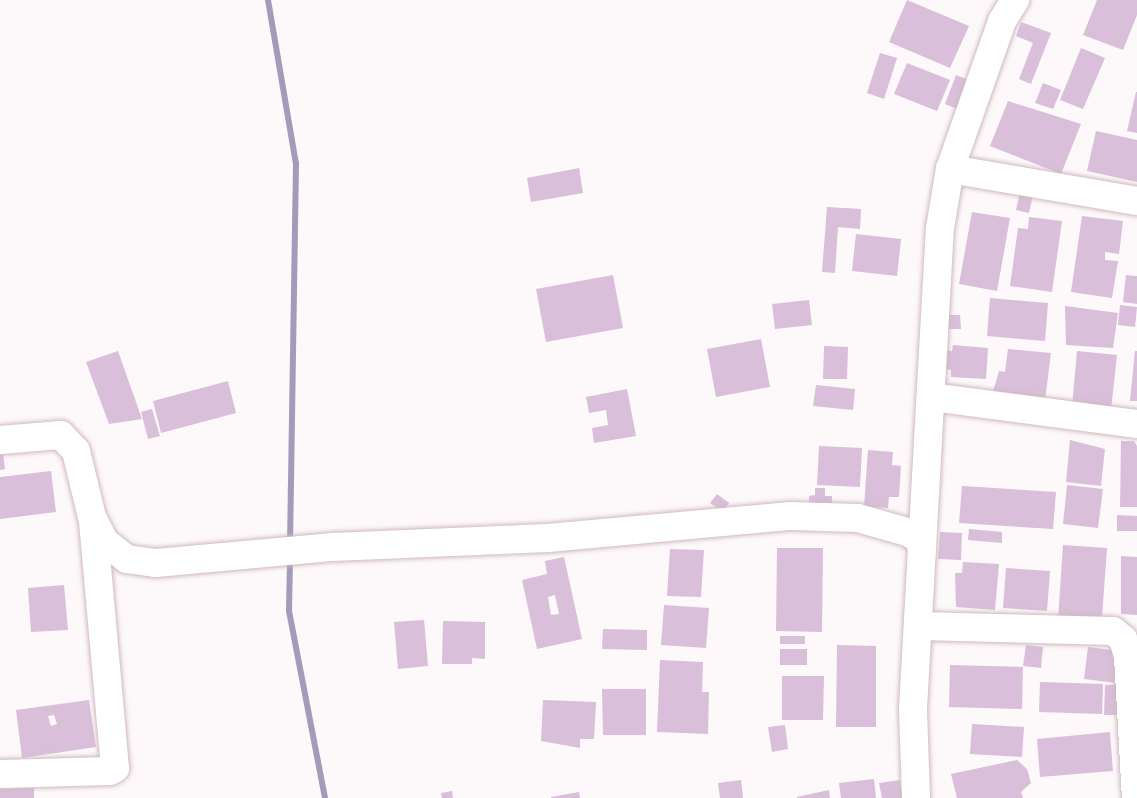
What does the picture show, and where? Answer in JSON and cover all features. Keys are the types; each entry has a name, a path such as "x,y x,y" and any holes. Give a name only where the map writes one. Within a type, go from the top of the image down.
{"street":[{"path":"916,798 913,710 920,626 940,228 950,169 1002,21 1015,0"},
{"path":"950,169 1137,201"},
{"path":"931,397 1137,424"},
{"path":"0,440 61,435 76,451 92,517 115,768 110,771 0,774"},
{"path":"92,517 105,542 127,559 156,563 333,547 548,538 791,516 859,518 906,532 918,538 922,548"},
{"path":"920,626 1113,631 1123,639 1128,656 1136,798"}],"building":[{"path":"907,0 969,26 950,68 889,42"},
{"path":"1097,0 1137,0 1137,15 1123,50 1083,35"},
{"path":"1021,22 1051,33 1031,84 1019,79 1033,43 1016,36"},
{"path":"1081,48 1105,58 1083,109 1060,100"},
{"path":"880,53 897,58 884,99 867,93"},
{"path":"907,63 950,80 937,111 894,94"},
{"path":"956,75 971,81 960,110 945,104"},
{"path":"1043,83 1061,90 1053,109 1035,103"},
{"path":"1137,92 1137,133 1127,131"},
{"path":"1008,101 1081,124 1061,174 990,146"},
{"path":"1096,131 1137,140 1137,182 1087,171"},
{"path":"579,168 583,193 531,202 527,178"},
{"path":"1020,192 1033,195 1029,213 1016,210"},
{"path":"827,207 861,209 860,229 838,227 835,273 822,272"},
{"path":"972,212 1010,218 997,291 959,284"},
{"path":"1082,216 1123,221 1119,254 1105,252 1105,260 1118,261 1112,298 1071,292"},
{"path":"1029,217 1062,221 1052,292 1010,286 1018,228 1028,229"},
{"path":"856,234 901,239 897,276 852,271"},
{"path":"613,275 623,328 546,342 536,289"},
{"path":"1126,275 1137,276 1137,304 1123,302"},
{"path":"990,298 1048,303 1045,341 987,336"},
{"path":"809,300 812,325 775,329 772,304"},
{"path":"1120,305 1137,307 1135,327 1118,325"},
{"path":"1065,306 1118,313 1113,348 1066,345"},
{"path":"946,315 960,315 961,329 947,329"},
{"path":"761,339 770,387 716,397 707,349"},
{"path":"953,345 988,348 986,379 951,377 951,370 946,369 947,350 952,351"},
{"path":"824,346 848,347 847,379 823,379"},
{"path":"1008,349 1051,353 1045,400 992,395 999,371 1005,372"},
{"path":"118,351 142,419 109,424 86,362"},
{"path":"1077,351 1117,355 1111,410 1072,407"},
{"path":"1135,351 1137,401 1130,401"},
{"path":"228,381 236,413 161,433 153,401"},
{"path":"816,385 855,389 853,410 813,406"},
{"path":"627,389 636,436 594,443 592,428 608,425 606,410 589,413 586,397"},
{"path":"152,409 160,436 148,439 141,412"},
{"path":"1070,440 1105,449 1101,486 1066,482"},
{"path":"1121,441 1134,441 1137,446 1137,507 1120,507"},
{"path":"819,446 862,448 860,487 817,485"},
{"path":"868,450 893,452 892,465 901,466 899,497 889,497 888,508 864,507"},
{"path":"3,454 5,469 0,470 0,455"},
{"path":"51,471 56,512 0,519 0,477"},
{"path":"1067,485 1103,489 1098,528 1063,524"},
{"path":"962,486 1056,492 1053,529 959,523"},
{"path":"815,488 825,488 825,496 832,496 832,513 809,513 809,496 815,495"},
{"path":"717,494 729,503 723,512 710,503"},
{"path":"1117,515 1137,516 1137,531 1117,531"},
{"path":"969,529 1002,532 1002,543 968,540"},
{"path":"940,532 962,533 961,560 938,559"},
{"path":"1063,545 1107,548 1102,617 1058,619"},
{"path":"777,548 823,548 822,632 776,631"},
{"path":"670,549 704,550 701,597 667,596"},
{"path":"1121,556 1137,557 1137,615 1121,614"},
{"path":"564,557 582,639 537,649 522,580 547,574 545,561","holes":["555,595 559,614 551,615 548,597"]},
{"path":"963,562 999,564 995,610 956,607 955,573 962,573"},
{"path":"1006,568 1050,571 1047,611 1003,608"},
{"path":"64,585 68,630 31,632 28,588"},
{"path":"664,605 709,608 706,648 661,645"},
{"path":"424,620 428,666 398,669 394,622"},
{"path":"443,621 485,622 485,659 472,658 472,664 442,664"},
{"path":"603,629 647,630 647,650 602,649"},
{"path":"780,636 805,636 805,644 780,644"},
{"path":"837,645 876,646 876,727 836,727"},
{"path":"1026,645 1043,647 1041,668 1023,666"},
{"path":"1088,647 1120,651 1116,683 1084,679"},
{"path":"780,649 807,649 807,665 780,665"},
{"path":"660,660 703,662 702,692 709,692 708,734 657,732"},
{"path":"950,665 1023,667 1022,709 949,707"},
{"path":"782,676 824,676 823,720 782,720"},
{"path":"1040,682 1103,684 1102,714 1039,712"},
{"path":"1124,684 1127,715 1104,715 1105,685"},
{"path":"602,689 646,689 646,735 603,735"},
{"path":"89,700 96,747 22,758 16,710","holes":["54,715 57,724 51,726 48,716"]},
{"path":"543,700 596,702 594,739 580,739 580,748 541,741"},
{"path":"972,724 1024,727 1022,757 970,754"},
{"path":"785,725 788,749 772,752 768,727"},
{"path":"1110,732 1113,771 1040,777 1037,739"},
{"path":"1017,760 1027,769 1031,783 1021,792 1023,798 957,798 951,774"},
{"path":"874,779 876,798 841,798 839,783"},
{"path":"741,780 743,798 720,798 718,783"},
{"path":"900,780 902,798 882,798 879,783"},
{"path":"34,788 34,798 0,798 0,789"},
{"path":"829,790 830,798 797,798 797,797"},
{"path":"452,791 453,798 442,798 441,793"},
{"path":"579,792 580,798 551,798 551,797"}],"waterway":[{"path":"268,0 296,163 290,545"},
{"path":"290,559 289,611 325,798"}]}
